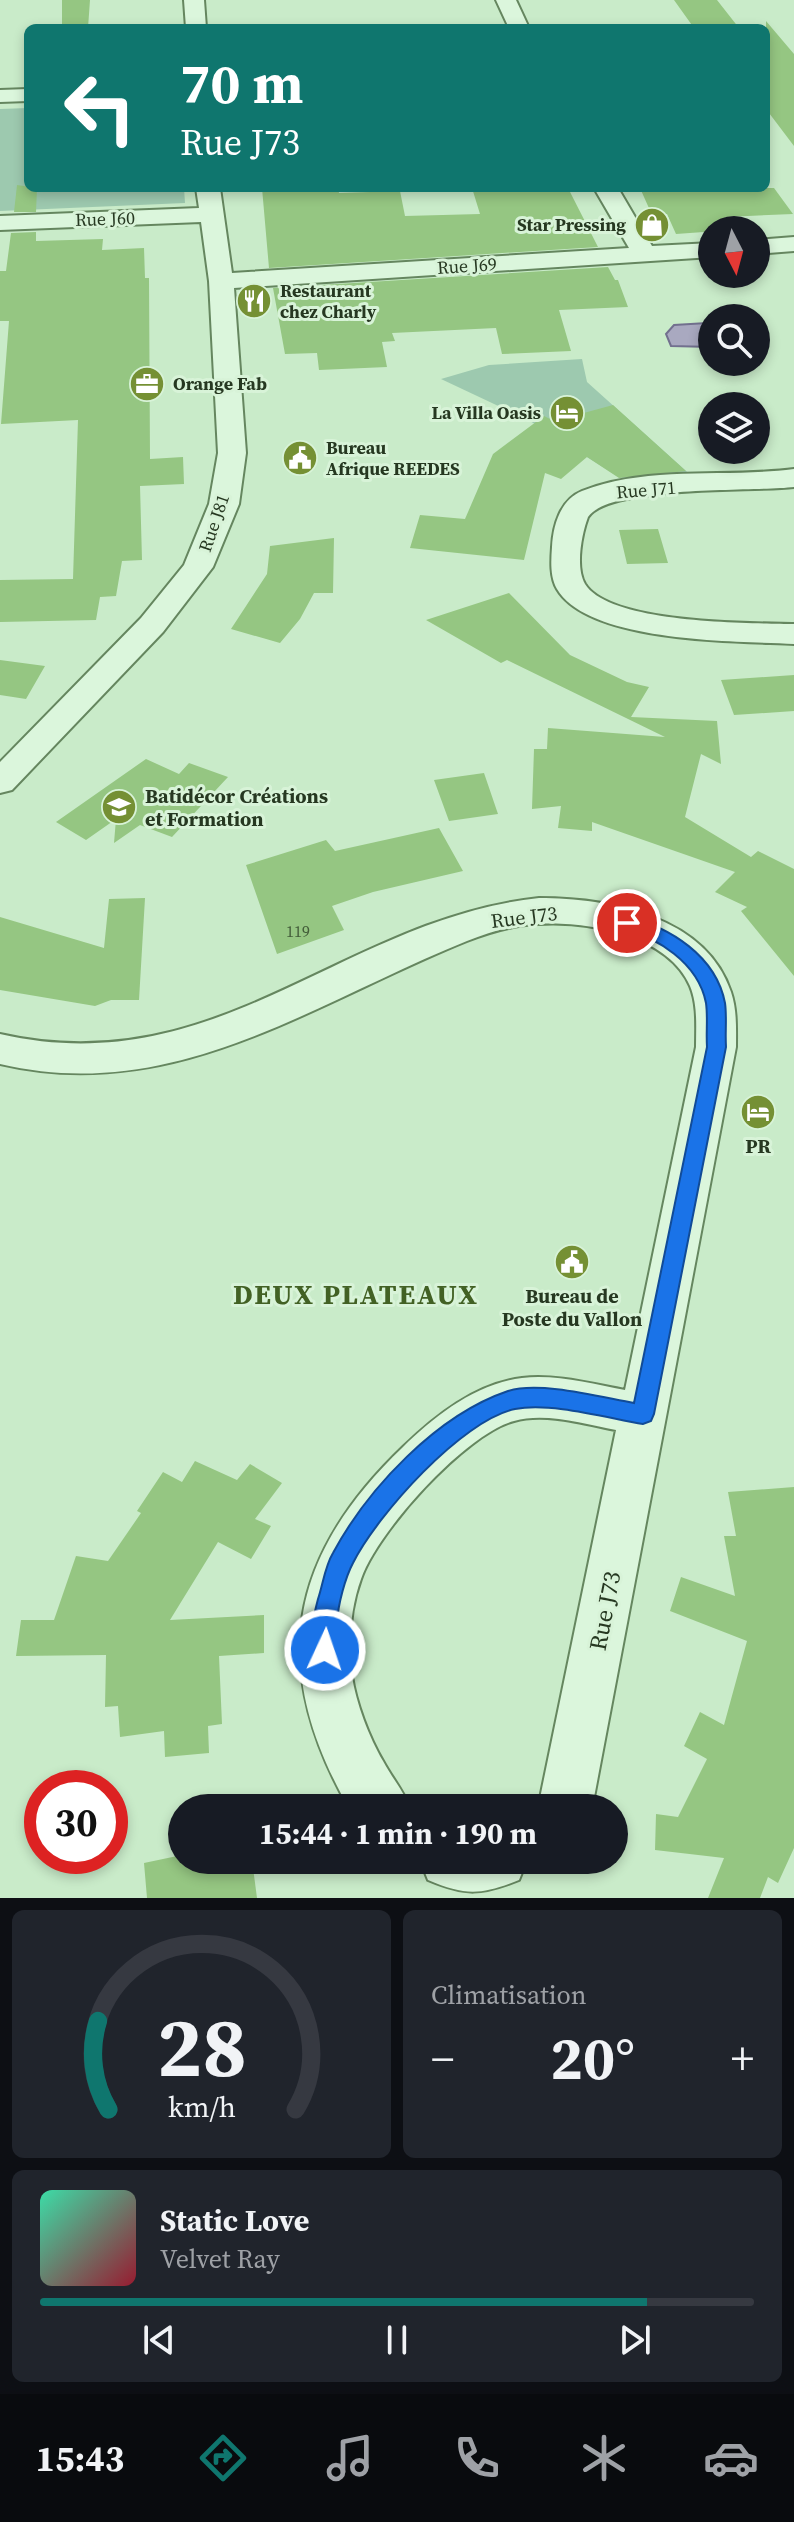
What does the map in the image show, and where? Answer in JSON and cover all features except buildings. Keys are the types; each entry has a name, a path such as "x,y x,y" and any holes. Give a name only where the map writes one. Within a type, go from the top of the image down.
{"street":[{"path":"194,0 196,24"},
{"path":"506,0 517,24"},
{"path":"0,96 24,95"},
{"name":"Rue J81","path":"0,782 152,625 198,567 224,504 232,453 221,281 208,192"},
{"path":"608,192 645,255"},
{"name":"Rue J60","path":"0,223 210,215"},
{"path":"770,246 794,244"},
{"name":"Rue J69","path":"221,281 698,251"},
{"name":"Rue J71","path":"794,478 764,483 631,487 593,497 577,508 567,532 566,562 572,588 596,608 640,623 794,634"},
{"name":"Rue J73","path":"0,1049 39,1059 96,1061 160,1051 219,1034 456,929 511,916 559,911 648,928 685,952 707,979 715,1003 716,1047 568,1794"},
{"path":"370,1794 327,1678 324,1622 341,1561 378,1502 456,1427 512,1400 549,1399 643,1414"}],"green space":[{"path":"24,108 24,192 184,192 185,203 0,211 0,109"},
{"name":"La Villa Oasis","path":"582,359 587,382 696,480 625,481 530,421 441,379 489,365"}],"water":[{"path":"698,324 698,347 671,346 666,334 674,325"}],"place":[{"name":"Star Pressing","path":"652,225"},
{"name":"Restaurant chez Charly","path":"254,301"},
{"name":"Orange Fab","path":"147,384"},
{"name":"La Villa Oasis","path":"567,413"},
{"name":"Bureau Afrique REEDES","path":"300,458"},
{"name":"Batidécor Créations et Formation","path":"119,807"},
{"name":"PR","path":"758,1112"},
{"name":"Bureau de Poste du Vallon","path":"572,1262"}],"district":[{"name":"DEUX PLATEAUX","path":"356,1294"}],"route":[{"path":"325,1650 324,1622 341,1561 378,1502 456,1427 512,1400 549,1399 643,1414 716,1047 715,1003 707,979 685,952 648,928 627,923"}]}
